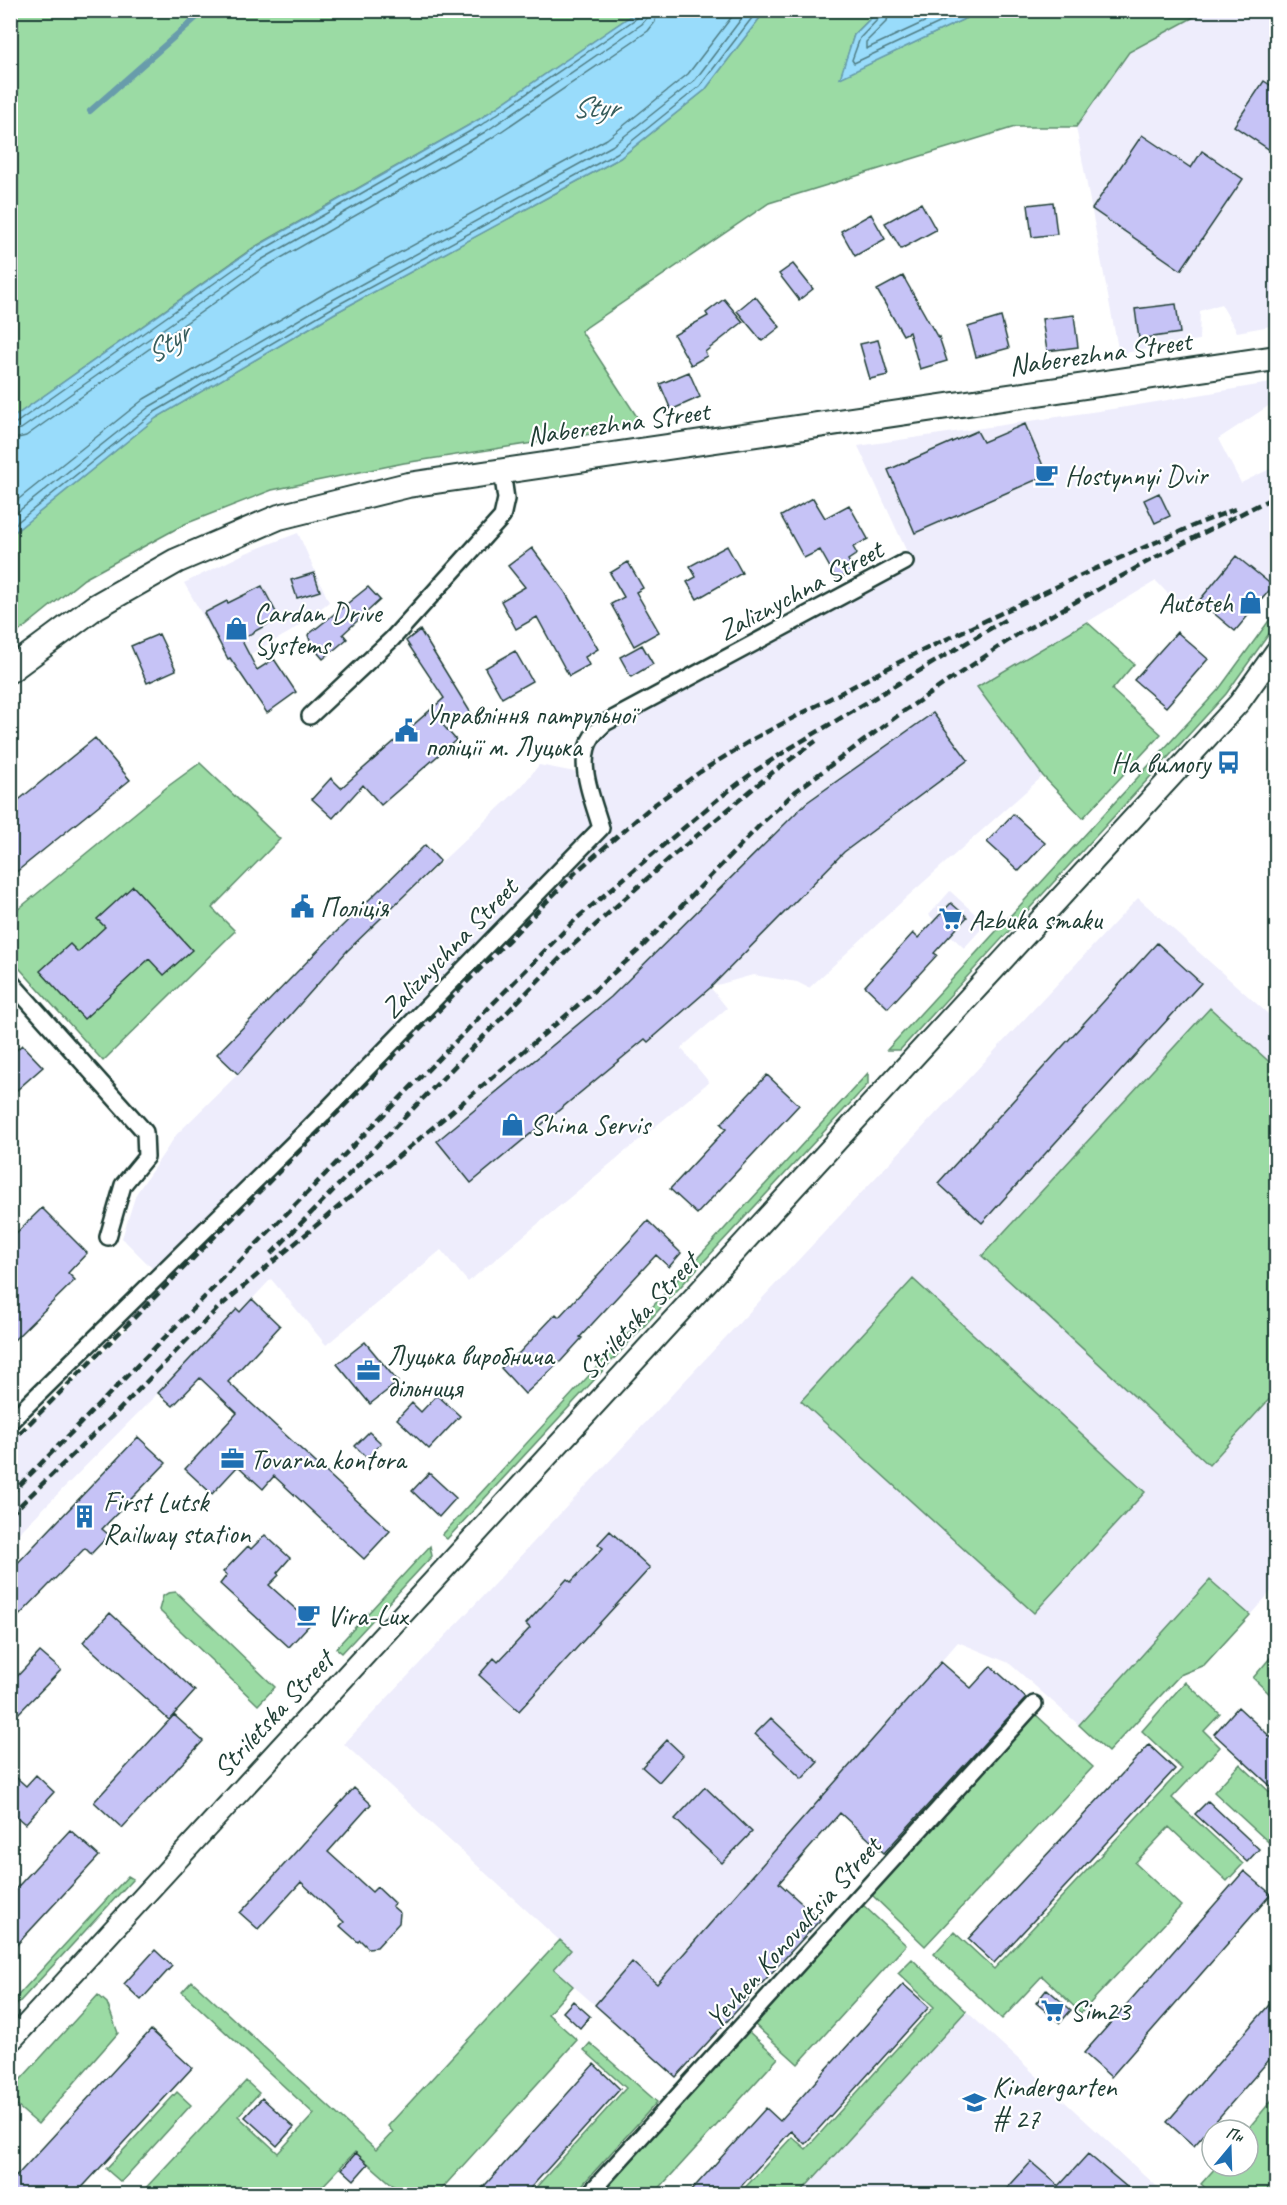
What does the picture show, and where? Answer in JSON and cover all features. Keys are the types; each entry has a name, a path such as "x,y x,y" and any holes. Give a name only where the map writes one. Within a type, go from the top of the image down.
{"main road":[{"name":"Naberezhna Street","path":"10,670 95,607 176,561 279,517 408,485 1276,358"}],"street":[{"path":"310,716 392,639 502,517 506,499 502,471"},
{"name":"Zaliznychna Street","path":"10,1422 310,1127 601,828 585,769 586,753 591,737 605,723 905,562"},
{"name":"Striletska Street","path":"10,2042 1239,704 1276,651"},
{"path":"12,985 145,1132 146,1157 123,1185 108,1237"},
{"name":"Yevhen Konovaltsia Street","path":"589,2194 1034,1704"}],"shaded area":[{"path":"1205,11 1276,11 1276,325 1237,332 1221,304 1200,311 1199,340 1119,354 1076,127 1129,52"},
{"path":"1276,382 1276,401 1218,439 1241,483 1276,466 1276,581 1235,631 1199,601 1186,613 1156,581 978,687 1043,776 809,988 797,982 753,975 710,987 727,1008 681,1048 709,1082 468,1282 441,1250 326,1345 271,1279 240,1312 237,1310 11,1541 11,1443 129,1327 125,1322 165,1281 122,1238 136,1194 177,1134 238,1074 347,951 521,787 539,765 575,772 591,764 597,740 609,728 913,565 858,446 1126,407"},
{"path":"298,533 329,602 290,632 231,665 184,583 246,553"},
{"path":"950,891 986,924 964,948 929,915"},
{"path":"1138,898 1276,1021 1276,1068 1211,1008 1210,1465 1276,1392 1276,1586 1250,1615 1210,1580 1079,1725 1009,1663 958,1642 620,2027 554,1969 570,1950 344,1744"},
{"name":"Kindergarten # 27","path":"966,2011 1165,2194 799,2194"}],"green space":[{"path":"10,11 638,11 478,120 253,248 11,419"},
{"path":"765,11 878,11 854,35 841,77 981,11 1205,11 1129,52 1076,127 1015,127 769,203 581,331 643,426 404,463 272,490 185,524 84,579 11,638 11,535 156,418 335,313 620,158 705,90"},
{"path":"1271,618 1276,624 1226,694 900,1050 887,1050 1219,689"},
{"path":"1087,622 1134,664 1112,690 1161,734 1083,818 1043,776 977,687"},
{"path":"200,763 280,839 212,908 235,931 103,1061 11,959 11,915 167,787"},
{"path":"1210,1008 1276,1068 1276,1392 1209,1465 982,1256"},
{"path":"868,1073 868,1084 447,1539 442,1535"},
{"path":"913,1279 1145,1492 1034,1613 801,1401"},
{"path":"430,1546 432,1556 342,1653 336,1648"},
{"path":"1210,1580 1250,1615 1204,1665 1180,1675 1108,1752 1079,1725"},
{"path":"176,1592 275,1687 258,1705 159,1610 163,1596"},
{"path":"1276,1651 1276,1700 1253,1678"},
{"path":"1185,1682 1220,1714 1204,1731 1220,1747 1172,1798 1243,1864 1227,1881 1169,1827 1135,1863 1181,1906 1081,2013 1042,1976 1002,2019 934,1954 954,1932 994,1969 1182,1769 1142,1731"},
{"path":"1035,1714 1093,1767 925,1946 872,1895"},
{"path":"1240,1764 1276,1798 1276,1849 1214,1792"},
{"path":"128,1876 133,1879 11,2011 11,2003"},
{"path":"863,1905 906,1945 798,2064 754,2024"},
{"path":"560,1940 571,1950 554,1969 573,1986 548,2014 577,2040 437,2194 403,2194 355,2152 315,2194 140,2194 246,2081 259,2093 238,2116 278,2153 314,2114 182,1992 192,1981 376,2150 393,2132 388,2126"},
{"path":"912,1959 966,2011 799,2194 739,2194 792,2137 806,2149 934,2007 898,1973"},
{"path":"98,1995 107,2003 118,2033 38,2124 16,2105 11,2111 11,2090"},
{"path":"748,2031 778,2058 654,2194 599,2194"},
{"path":"590,2043 657,2102 574,2194 530,2194 626,2088 584,2050"},
{"path":"177,2092 191,2105 121,2182 106,2169"},
{"path":"1276,2095 1276,2194 1212,2194 1201,2184 1206,2178 1260,2178 1260,2118 1257,2118"}],"water":[{"name":"Styr","path":"638,11 765,11 705,90 620,158 335,313 156,418 11,535 11,419 254,248 478,120"},
{"path":"878,11 981,11 840,78 854,35"}],"building":[{"path":"1264,81 1276,89 1276,154 1234,126"},
{"path":"1142,135 1191,168 1202,151 1243,179 1181,270 1092,209"},
{"path":"1053,202 1057,234 1032,237 1028,205"},
{"path":"921,203 936,230 901,249 885,223"},
{"path":"871,214 885,239 855,256 841,231"},
{"path":"793,264 813,289 799,300 779,274"},
{"path":"903,276 939,337 947,361 920,369 909,332 903,335 877,290"},
{"path":"755,296 780,327 762,341 737,311"},
{"path":"724,299 743,322 705,352 707,356 691,365 674,335 708,316 706,313"},
{"path":"1176,304 1180,333 1139,339 1135,309"},
{"path":"1074,315 1078,347 1047,351 1042,319"},
{"path":"1001,317 1009,348 976,357 968,327"},
{"path":"878,340 888,375 870,379 860,344"},
{"path":"689,372 700,397 671,410 660,384"},
{"path":"1025,424 1047,475 915,533 888,470 977,431 983,442"},
{"path":"1159,493 1170,516 1155,523 1144,500"},
{"path":"813,498 825,518 849,505 868,539 853,547 857,554 848,560 854,570 837,580 820,550 804,558 781,516"},
{"path":"727,546 742,573 697,599 687,582 696,577 690,566"},
{"path":"532,548 565,592 598,649 585,657 589,665 569,676 537,617 516,629 501,601 525,587 508,566"},
{"path":"1236,556 1273,586 1235,631 1199,601"},
{"path":"628,562 643,588 636,592 659,632 634,646 611,604 624,597 610,573"},
{"path":"314,573 320,591 297,598 291,580"},
{"path":"262,586 279,618 241,639 257,670 274,659 296,692 267,713 230,658 228,659 204,613"},
{"path":"368,587 380,600 343,634 347,639 323,659 312,646 308,635"},
{"path":"420,630 474,718 462,725 456,715 442,724 456,740 381,805 363,785 333,818 312,799 331,778 341,788 444,698 406,641"},
{"path":"1177,632 1208,659 1166,707 1134,680"},
{"path":"159,634 176,670 147,683 131,646"},
{"path":"642,645 653,664 631,677 620,657"},
{"path":"515,651 532,681 502,698 485,668"},
{"path":"933,713 968,760 844,852 710,988 648,1042 645,1039 471,1183 437,1141 611,997 806,803"},
{"path":"95,738 130,780 10,877 10,807"},
{"path":"1013,814 1045,843 1019,871 987,842"},
{"path":"425,845 440,861 347,951 238,1074 217,1054"},
{"path":"133,886 192,950 164,975 149,959 84,1019 40,971 70,944 78,952 105,927 97,919"},
{"path":"951,903 967,917 934,953 937,955 888,1008 865,986 913,933 918,938"},
{"path":"1157,943 1201,983 982,1223 938,1183"},
{"path":"22,1045 43,1067 10,1096 10,1056"},
{"path":"767,1075 799,1105 697,1214 670,1189 726,1129 721,1124"},
{"path":"42,1208 87,1253 68,1273 75,1280 10,1344 10,1239"},
{"path":"648,1221 681,1253 669,1267 656,1255 580,1337 582,1338 561,1361 525,1394 501,1368 520,1352 556,1314 559,1317"},
{"path":"252,1299 280,1326 228,1382 390,1531 364,1559 274,1476 263,1489 238,1466 212,1494 185,1469 237,1413 200,1378 173,1406 158,1393 237,1309 240,1312"},
{"path":"365,1342 398,1382 370,1404 337,1364"},
{"path":"437,1395 460,1416 429,1449 397,1419 412,1403 421,1412"},
{"path":"369,1432 381,1443 367,1458 355,1446"},
{"name":"First Lutsk Railway station","path":"138,1437 166,1463 102,1529 109,1535 91,1554 85,1548 10,1625 10,1571"},
{"path":"429,1473 456,1498 439,1517 412,1491"},
{"path":"610,1531 650,1568 519,1711 479,1675 494,1658 498,1662 530,1628 526,1624 567,1579 571,1582 603,1548 598,1544"},
{"path":"265,1535 290,1558 269,1585 311,1623 289,1647 220,1584 227,1575 223,1572 248,1546 251,1549"},
{"path":"110,1613 195,1691 169,1720 83,1642"},
{"path":"40,1652 61,1670 10,1722 10,1684"},
{"path":"941,1662 971,1688 991,1666 1026,1698 884,1853 840,1813 779,1883 820,1920 676,2077 595,2005 632,1962 657,1984"},
{"path":"1238,1707 1276,1742 1276,1791 1214,1734"},
{"path":"174,1715 203,1741 122,1828 94,1802"},
{"path":"771,1718 818,1762 802,1779 755,1734"},
{"path":"667,1740 683,1755 659,1782 642,1767"},
{"path":"1149,1745 1175,1769 994,1963 968,1939"},
{"path":"10,1772 26,1786 36,1775 54,1792 25,1824 10,1811"},
{"path":"705,1787 752,1832 722,1863 675,1819"},
{"path":"354,1788 371,1804 328,1852 372,1892 377,1887 395,1904 392,1906 400,1913 399,1923 377,1947 368,1948 340,1926 344,1922 301,1882 258,1929 240,1913"},
{"path":"1208,1801 1259,1849 1247,1862 1195,1814"},
{"path":"70,1830 99,1856 10,1952 10,1895"},
{"path":"1244,1871 1271,1894 1111,2077 1084,2053"},
{"path":"155,1950 172,1966 141,2000 124,1984"},
{"path":"903,1984 929,2007 805,2144 791,2131 734,2194 688,2194 766,2108 780,2121"},
{"path":"1047,1989 1071,2010 1060,2023 1036,2003"},
{"path":"1276,1997 1276,2052 1218,2118 1200,2118 1200,2139 1194,2146 1167,2122"},
{"path":"573,2001 590,2016 580,2028 563,2012"},
{"path":"151,2030 192,2068 76,2194 10,2194 10,2183"},
{"path":"594,2064 620,2089 525,2194 477,2194"},
{"path":"262,2098 294,2127 277,2146 245,2117"},
{"path":"356,2153 368,2164 354,2180 342,2169"},
{"path":"1088,2154 1135,2194 1002,2194 1031,2162 1059,2186"}],"waterway":[{"path":"90,111 205,10"}],"railway":[{"path":"10,1515 117,1412 218,1308 569,1013 640,949 796,791 904,711 1018,634 1156,557 1276,496"},
{"path":"10,1443 577,871 651,807 700,772 755,738 909,657 1079,576 1235,509"},
{"path":"10,1495 576,919 718,799 755,771 1008,618"},
{"path":"271,1254 572,946 670,858 773,772 816,741"}],"place":[{"name":"Hostynnyi Dvir","path":"1047,475"},
{"name":"Autoteh","path":"1251,602"},
{"name":"Cardan Drive Systems","path":"236,628"},
{"name":"Управління патрульної поліції м. Луцька","path":"407,730"},
{"name":"На вимогу","path":"1228,763"},
{"name":"Поліція","path":"302,907"},
{"name":"Azbuka smaku","path":"951,919"},
{"name":"Shina Servis","path":"512,1124"},
{"name":"Луцька виробнича дільниця","path":"369,1371"},
{"name":"Tovarna kontora","path":"232,1459"},
{"name":"First Lutsk Railway station","path":"85,1517"},
{"name":"Vira-Lux","path":"309,1615"},
{"name":"Sim23","path":"1052,2010"},
{"name":"Kindergarten # 27","path":"974,2102"}]}
